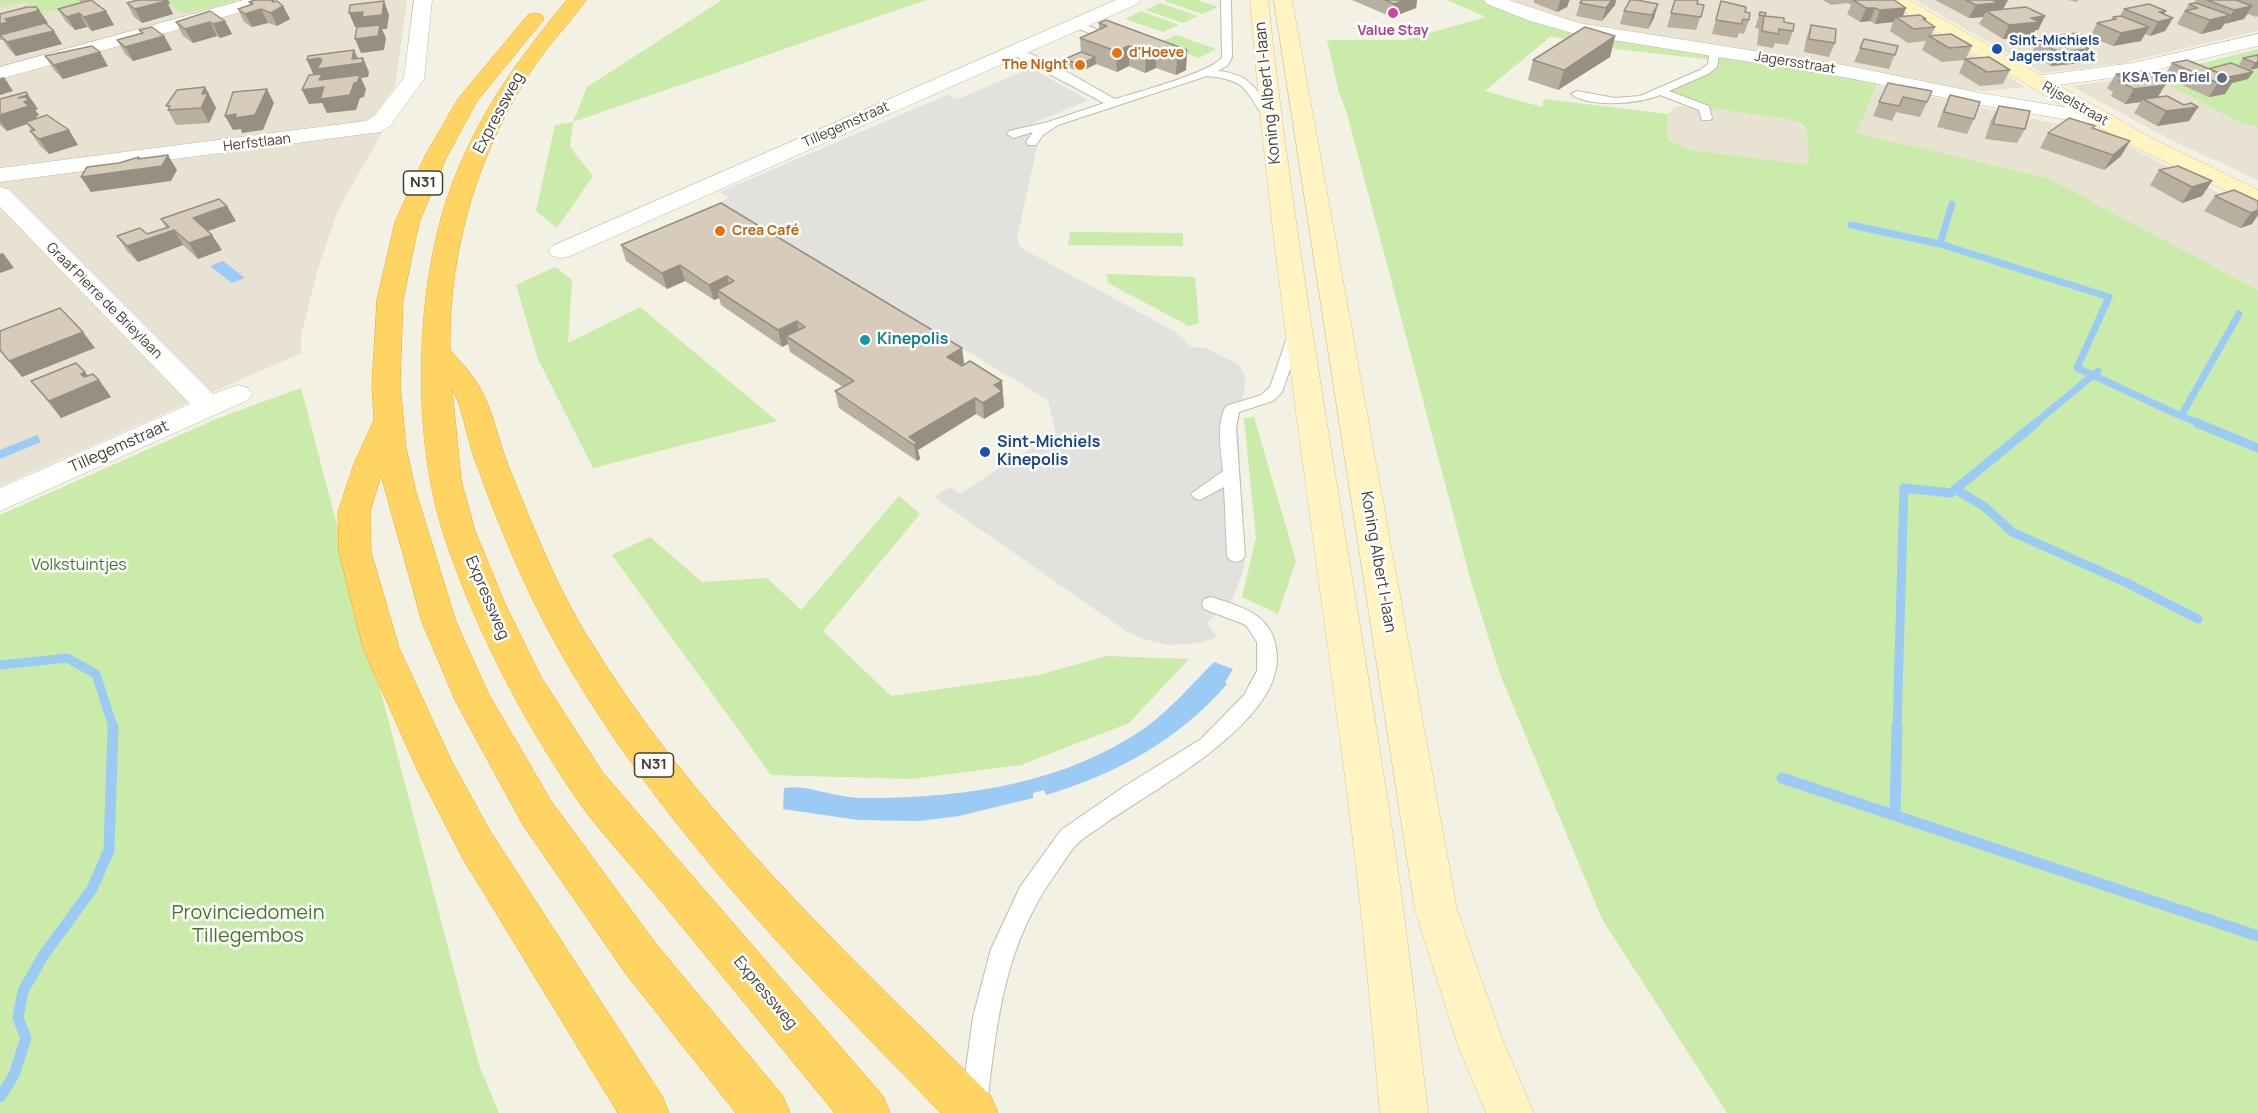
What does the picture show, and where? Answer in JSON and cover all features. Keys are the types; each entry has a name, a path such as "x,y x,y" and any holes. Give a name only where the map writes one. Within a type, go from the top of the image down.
{"highway":[{"name":"Expressweg","path":"577,0 528,60 504,99 468,172 455,211 441,276 436,313 436,351 438,409 446,480 459,531 488,604 526,684 589,785 866,1113"},
{"name":"Expressweg","path":"546,6 468,99 436,156 411,213 398,256 390,300 386,384 387,423 400,492 439,622 473,700 537,813 641,959 766,1113"},
{"name":"N31","path":"436,351 467,390 532,564 572,641 643,751 699,822 779,914 973,1113"},
{"name":"N31","path":"387,423 369,464 354,512 355,552 381,648 436,770 476,844 645,1113"}],"main road":[{"name":"Koning Albert I-laan","path":"1259,0 1269,117 1296,330 1380,889 1404,1113"},
{"name":"Koning Albert I-laan","path":"1283,0 1436,910 1481,1045 1510,1113"},
{"name":"Rijselstraat","path":"1896,0 2100,119 2169,156 2258,199"}],"street":[{"path":"0,73 264,0"},
{"name":"Herfstlaan","path":"0,175 372,127 382,121 414,78 423,0"},
{"name":"Tillegemstraat","path":"561,251 1131,0"},
{"name":"Jagersstraat","path":"1493,0 1527,14 1576,28 1849,72 1980,99 2100,119"},
{"path":"2036,82 2133,69 2258,40"},
{"name":"Graaf Pierre de Brieylaan","path":"0,194 209,407"},
{"name":"Tillegemstraat","path":"0,500 238,394"}],"lane":[{"path":"1013,134 1054,123 1111,102 1206,73 1224,63 1227,57 1226,0"},
{"path":"1076,24 1128,44"},
{"path":"1577,94 1614,101 1642,99 1704,72 1713,65 1715,50"},
{"path":"1014,51 1111,102"},
{"path":"1191,67 1206,73 1227,75 1248,84 1269,117"},
{"path":"1658,91 1705,108 1706,118"},
{"path":"1032,142 1039,132 1054,123"},
{"path":"1236,556 1228,428 1232,409 1267,398 1277,389 1296,330"},
{"path":"1200,494 1212,488 1232,472"},
{"path":"973,1113 985,1017 1003,948 1028,894 1069,837 1133,792 1208,745 1251,701 1267,671 1267,641 1253,620 1211,604"}],"shaded area":[{"path":"0,0 407,0 395,87 375,114 382,133 338,210 318,268 301,336 301,353 0,486"},
{"path":"1511,0 1881,0 2025,87 1988,91 1958,89 1841,65 1603,27 1559,18"},
{"path":"1915,0 2258,0 2258,31 2123,63 2043,73"},
{"path":"1031,68 1088,100 1020,129 1038,142 1017,239 1021,248 1174,331 1191,347 1205,348 1238,364 1244,373 1245,385 1238,425 1245,556 1243,571 1232,600 1207,623 1217,637 1200,643 1168,645 1129,633 934,497 950,487 960,494 1056,434 1048,400 720,202 729,198 720,192 947,95 958,99"},
{"path":"2151,76 2237,121 2258,128 2258,180 2173,141 2071,86"},
{"path":"1878,85 2080,129 2124,144 2258,213 2258,290 2048,178 1855,133"},
{"path":"1684,106 1788,119 1796,122 1807,130 1809,165 1692,150 1681,146 1667,137 1667,114 1675,107"}],"green space":[{"path":"0,0 93,0 42,13 25,2 0,8"},
{"path":"164,0 237,0 184,14"},
{"path":"722,0 926,0 573,122 587,87"},
{"path":"1198,0 1218,7 1202,14 1164,1"},
{"path":"1447,0 1481,0 1505,11 1879,81 1856,133 2048,178 2258,290 2258,1113 1727,1113 1602,919 1500,674 1472,585 1346,110 1339,93 1327,40 1405,40 1486,17","holes":["1551,36 1616,49 1714,60 1704,72 1658,91 1705,108 1788,119 1803,125 1807,130 1809,165 1692,150 1667,137 1667,114 1544,99 1542,107 1485,91"]},
{"path":"1160,3 1198,16 1183,23 1145,10"},
{"path":"1141,11 1179,25 1163,32 1125,19"},
{"path":"1176,35 1216,49 1199,58 1159,43"},
{"path":"2258,49 2258,128 2237,121 2151,76"},
{"path":"573,122 570,147 593,176 557,228 536,211 555,125"},
{"path":"1070,232 1183,233 1183,246 1068,245"},
{"path":"555,267 572,280 568,343 640,307 777,421 593,468 538,359 516,285"},
{"path":"1107,274 1195,277 1199,323 1189,326 1108,283"},
{"name":"Provinciedomein Tillegembos","path":"301,388 479,1065 499,1113 0,1113 0,515 221,417"},
{"path":"1254,417 1296,561 1278,614 1242,597 1256,538 1244,418"},
{"path":"899,496 920,514 823,631 891,696 1039,675 1106,656 1189,659 1129,723 1021,765 911,779 771,775 612,555 650,537 702,582 767,578 801,610"}],"water":[{"path":"223,261 245,278 232,283 210,266"},
{"path":"37,435 41,442 0,459 0,450"},
{"path":"1214,662 1233,669 1225,682 1227,684 1188,722 1145,753 1097,777 1046,795 1044,790 1033,793 1033,798 959,816 919,821 858,820 783,809 784,788 791,787 856,798 910,797 980,790 1049,774 1114,747 1145,728 1172,705"}],"building":[{"path":"91,0 106,11 84,17 79,13 67,17 58,9"},
{"path":"138,0 166,1 135,9 127,3"},
{"path":"1385,0 1404,0 1394,4"},
{"path":"1582,0 1612,0 1606,8 1580,3"},
{"path":"1630,0 1658,4 1652,15 1624,11"},
{"path":"1675,0 1698,0 1697,4 1704,5 1701,17 1671,13"},
{"path":"1853,0 1894,0 1906,8 1880,10 1866,8"},
{"path":"1966,0 1993,0 1998,3 1976,5"},
{"path":"2207,0 2236,0 2252,6 2234,10"},
{"path":"277,1 283,6 271,13 261,9 245,14 238,9 253,4 249,2"},
{"path":"384,1 382,15 362,17 363,12 349,13 350,5"},
{"path":"1721,1 1746,7 1745,12 1750,13 1749,20 1743,19 1741,24 1716,20"},
{"path":"2196,3 2230,15 2210,20 2185,11 2198,8 2189,4"},
{"path":"2149,4 2166,11 2159,12 2173,18 2158,22 2124,9"},
{"path":"36,7 39,10 5,19 8,22 0,24 0,14"},
{"path":"2026,7 2045,16 2031,18 2040,22 2009,25 1986,11"},
{"path":"210,11 225,21 213,24 210,22 185,29 176,22"},
{"path":"1760,12 1766,13 1765,16 1784,18 1784,22 1794,24 1793,31 1779,29 1778,34 1762,31 1764,16 1759,15"},
{"path":"1920,15 1935,27 1914,29 1896,17"},
{"path":"2121,16 2149,27 2121,33 2097,23"},
{"path":"1106,20 1187,50 1177,55 1156,47 1146,52 1129,46 1116,51 1080,38 1107,26 1099,23"},
{"path":"45,23 54,31 7,42 0,35"},
{"path":"380,25 378,36 355,39 357,27"},
{"path":"1811,25 1836,29 1835,43 1809,39"},
{"path":"152,27 164,36 125,47 117,40 143,33 139,30"},
{"path":"1585,27 1615,36 1564,70 1533,60"},
{"path":"2077,33 2091,40 2077,42 2089,49 2058,52 2038,41 2067,38 2061,35"},
{"path":"1951,34 1972,46 1949,48 1929,36"},
{"path":"1864,39 1898,46 1895,55 1860,48"},
{"path":"92,46 100,52 54,65 45,56"},
{"path":"354,50 352,59 363,58 362,63 317,69 322,60 320,58 307,60 308,56"},
{"path":"1081,52 1095,57 1080,65 1065,59"},
{"path":"2258,55 2258,62 2255,63 2243,58"},
{"path":"1989,57 2010,70 1987,72 1965,59"},
{"path":"2187,60 2234,79 2218,83 2172,63"},
{"path":"2231,63 2253,72 2229,77 2208,69"},
{"path":"2144,71 2163,81 2158,82 2165,85 2134,89 2119,81 2128,80 2116,74"},
{"path":"322,74 319,80 360,75 350,95 320,99 324,87 302,90 309,75"},
{"path":"1888,83 1932,91 1927,102 1903,97 1899,106 1879,102"},
{"path":"205,87 202,94 208,93 201,108 168,110 170,106 166,106 177,90"},
{"path":"267,89 255,115 235,118 236,114 225,116 233,92"},
{"path":"26,92 28,95 18,98 25,97 29,100 24,102 29,106 0,115 0,99"},
{"path":"1950,95 1980,102 1974,119 1944,112"},
{"path":"2167,96 2184,105 2191,103 2198,107 2166,111 2143,99"},
{"path":"1999,106 2030,111 2025,129 1993,124"},
{"path":"47,115 69,130 39,139 30,131 35,130 26,122"},
{"path":"2069,118 2130,141 2113,155 2048,133"},
{"path":"168,155 162,166 81,177 87,167 119,163 139,157 138,159"},
{"path":"2178,166 2212,181 2192,187 2159,170"},
{"path":"2234,190 2258,201 2258,210 2251,213 2215,196"},
{"path":"219,199 227,206 193,218 212,235 189,243 174,230 127,246 117,236 140,228 147,234 169,227 161,219"},
{"name":"Kinepolis","path":"721,203 962,348 947,357 962,366 970,361 1002,381 994,385 1002,391 983,403 975,398 909,437 917,443 914,445 835,391 854,381 786,336 805,327 797,321 778,330 717,290 734,281 727,276 709,285 680,265 662,273 621,245"},
{"path":"60,308 83,332 9,361 0,350 0,331"},
{"path":"76,363 85,372 81,374 84,377 93,374 99,380 49,401 31,381"}],"waterway":[{"path":"1940,244 1952,204"},
{"path":"1851,225 1940,244"},
{"path":"1940,244 2109,297 2077,368 2093,375"},
{"path":"2181,416 2239,314"},
{"path":"2093,375 2098,371"},
{"path":"2034,424 2093,375"},
{"path":"2093,375 2181,416"},
{"path":"2181,416 2201,424"},
{"path":"1955,489 2036,423"},
{"path":"2197,423 2258,448"},
{"path":"1897,727 1904,488 1951,493 1955,489"},
{"path":"1955,489 1985,507 2012,532 2127,583 2198,619"},
{"path":"0,665 67,658 96,674 113,727"},
{"path":"1895,815 1897,726"},
{"path":"0,1097 14,1075 26,1038 18,1018 23,991 43,956 92,889 109,850 113,727"},
{"path":"1782,778 2258,936"}],"place":[{"name":"Value Stay","path":"1393,13"},
{"name":"Sint-Michiels Jagersstraat","path":"1997,49"},
{"name":"d'Hoeve","path":"1117,53"},
{"name":"The Night","path":"1080,65"},
{"name":"KSA Ten Briel","path":"2222,78"},
{"name":"Crea Café","path":"720,231"},
{"name":"Kinepolis","path":"865,340"},
{"name":"Sint-Michiels Kinepolis","path":"985,452"}],"park label":[{"name":"Volkstuintjes","path":"79,566"}]}
